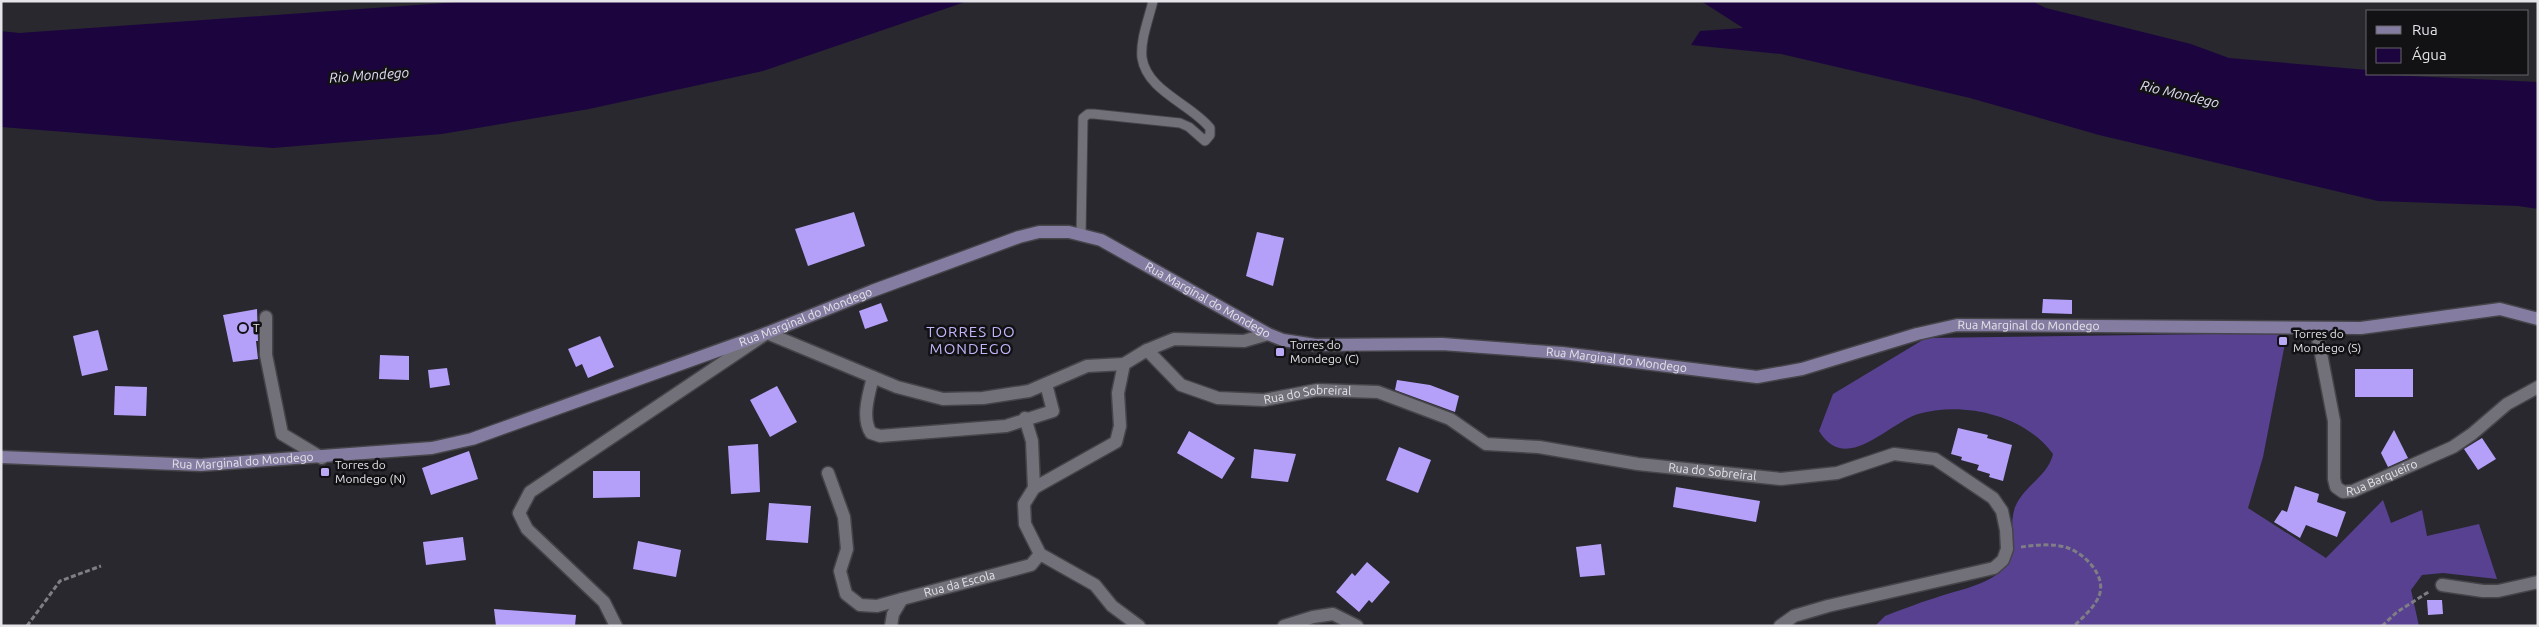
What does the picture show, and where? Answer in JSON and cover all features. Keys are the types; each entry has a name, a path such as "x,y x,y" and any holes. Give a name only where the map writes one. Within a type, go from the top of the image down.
{"main road":[{"name":"Rua Marginal do Mondego","path":"1,457 201,465 322,458 432,448 472,439 767,333 872,291 1019,237 1039,232 1069,232 1101,240 1268,334 1283,340 1314,345 1442,344 1552,352 1757,377 1802,370 1917,334 1957,325 2361,328 2500,309 2538,319"}],"street":[{"path":"266,317 266,355 282,434 322,458"},
{"name":"Rua Barqueiro","path":"2316,328 2334,421 2334,480 2336,487 2343,492 2353,491 2453,447 2472,434 2507,404 2538,387"},
{"path":"616,626 604,602 527,529 520,513 530,492 767,333 922,395 952,400 992,397 1029,391 1087,366 1124,364 1146,350 1174,339 1244,342 1268,334"},
{"name":"Rua do Sobreiral","path":"1146,350 1181,385 1218,398 1264,400 1318,390 1378,392 1450,419 1486,444 1539,447 1638,464 1780,480 1837,473 1894,454 1935,459 1994,498 2002,511 2006,530 2006,549"},
{"path":"1124,364 1118,393 1120,426 1116,442 1034,488 1024,504 1025,524 1040,554 1096,585 1112,606 1140,626"},
{"path":"873,377 868,404 867,424 870,433 877,436 1006,426 1025,418 1053,411 1046,384"},
{"path":"1025,418 1032,441 1034,488"},
{"name":"Rua da Escola","path":"828,473 844,517 847,549 840,571 846,594 860,605 877,606 1030,565 1040,554"},
{"path":"1780,626 1794,616 1828,606 1994,568 2003,560 2006,549"},
{"path":"2442,586 2498,591 2538,582"},
{"path":"891,626 893,614 902,599"},
{"path":"1284,626 1313,617 1333,614 1358,626"}],"lane":[{"path":"1081,235 1083,118 1088,114 1165,120 1190,127 1205,141 1210,135 1210,128 1202,117 1159,87 1150,76 1142,59 1142,47 1153,1"}],"path":[{"path":"2006,549 2049,545 2068,548 2082,556 2096,571 2101,583 2100,595 2074,626"},
{"path":"27,626 60,581 101,566"},
{"path":"2382,626 2419,596 2442,586"}],"shaded area":[{"path":"2287,333 2263,457 2248,508 2326,558 2383,500 2391,523 2422,510 2427,536 2479,524 2497,579 2443,573 2422,575 2411,590 2419,626 1875,626 1885,616 1986,581 2003,570 2011,557 2013,519 2016,505 2025,491 2047,468 2053,454 2026,429 2010,421 1992,414 1954,409 1918,414 1906,419 1867,443 1854,448 1841,448 1830,443 1819,431 1833,394 1926,338"}],"water":[{"name":"Rio Mondego","path":"473,1 968,1 763,71 589,109 442,134 273,148 1,127 1,31 19,33"},
{"name":"Rio Mondego","path":"1701,1 2032,1 2046,8 2191,44 2229,58 2366,70 2366,75 2538,82 2538,209 2518,206 2378,201 2099,135 1970,98 1781,54 1691,45 1700,31 1743,28"}],"building":[{"path":"854,212 865,246 808,266 795,229"},
{"path":"1257,232 1284,238 1273,286 1246,276"},
{"path":"2043,299 2072,300 2072,314 2042,313"},
{"path":"881,303 888,321 865,329 859,311"},
{"name":"T","path":"257,309 258,341 256,341 258,359 233,362 223,315"},
{"path":"98,330 108,370 82,376 73,336"},
{"path":"600,336 614,367 588,378 582,364 576,367 568,349"},
{"path":"380,355 409,356 409,380 379,379"},
{"path":"447,368 450,385 430,388 428,370"},
{"path":"2355,369 2413,369 2413,397 2355,397"},
{"path":"1397,380 1430,385 1459,396 1455,412 1395,390"},
{"path":"115,386 147,387 146,416 114,415"},
{"path":"777,386 797,422 770,437 750,400"},
{"path":"1958,428 1988,435 1987,438 2012,445 2003,481 1989,477 1990,474 1977,470 1979,465 1961,460 1962,457 1951,454"},
{"path":"2394,430 2408,458 2388,467 2381,453"},
{"path":"1189,431 1235,458 1222,479 1177,453"},
{"path":"2482,438 2496,459 2478,470 2464,449"},
{"path":"758,444 760,492 731,494 728,446"},
{"path":"1399,447 1431,460 1418,493 1386,480"},
{"path":"1254,449 1296,454 1288,482 1251,478"},
{"path":"469,451 478,479 431,495 422,468"},
{"path":"593,471 640,471 640,497 593,498"},
{"path":"2295,486 2319,494 2317,502 2346,512 2337,537 2306,525 2300,538 2274,522 2282,510 2287,512"},
{"path":"1676,487 1760,501 1756,522 1673,507"},
{"path":"769,503 811,506 808,543 766,540"},
{"path":"463,537 466,560 426,565 423,542"},
{"path":"638,541 681,550 676,577 633,569"},
{"path":"1601,544 1605,575 1580,577 1576,547"},
{"path":"1367,562 1390,582 1372,603 1369,600 1359,612 1336,592 1352,573 1355,576"},
{"path":"2427,600 2442,600 2443,614 2428,615"},
{"path":"494,609 576,615 575,626 496,626"}],"place":[{"name":"T","path":"243,328"},
{"name":"Torres do Mondego (S)","path":"2283,341"},
{"name":"Torres do Mondego (C)","path":"1280,352"},
{"name":"Torres do Mondego (N)","path":"325,472"}],"district":[{"name":"TORRES DO MONDEGO","path":"971,340"}]}
